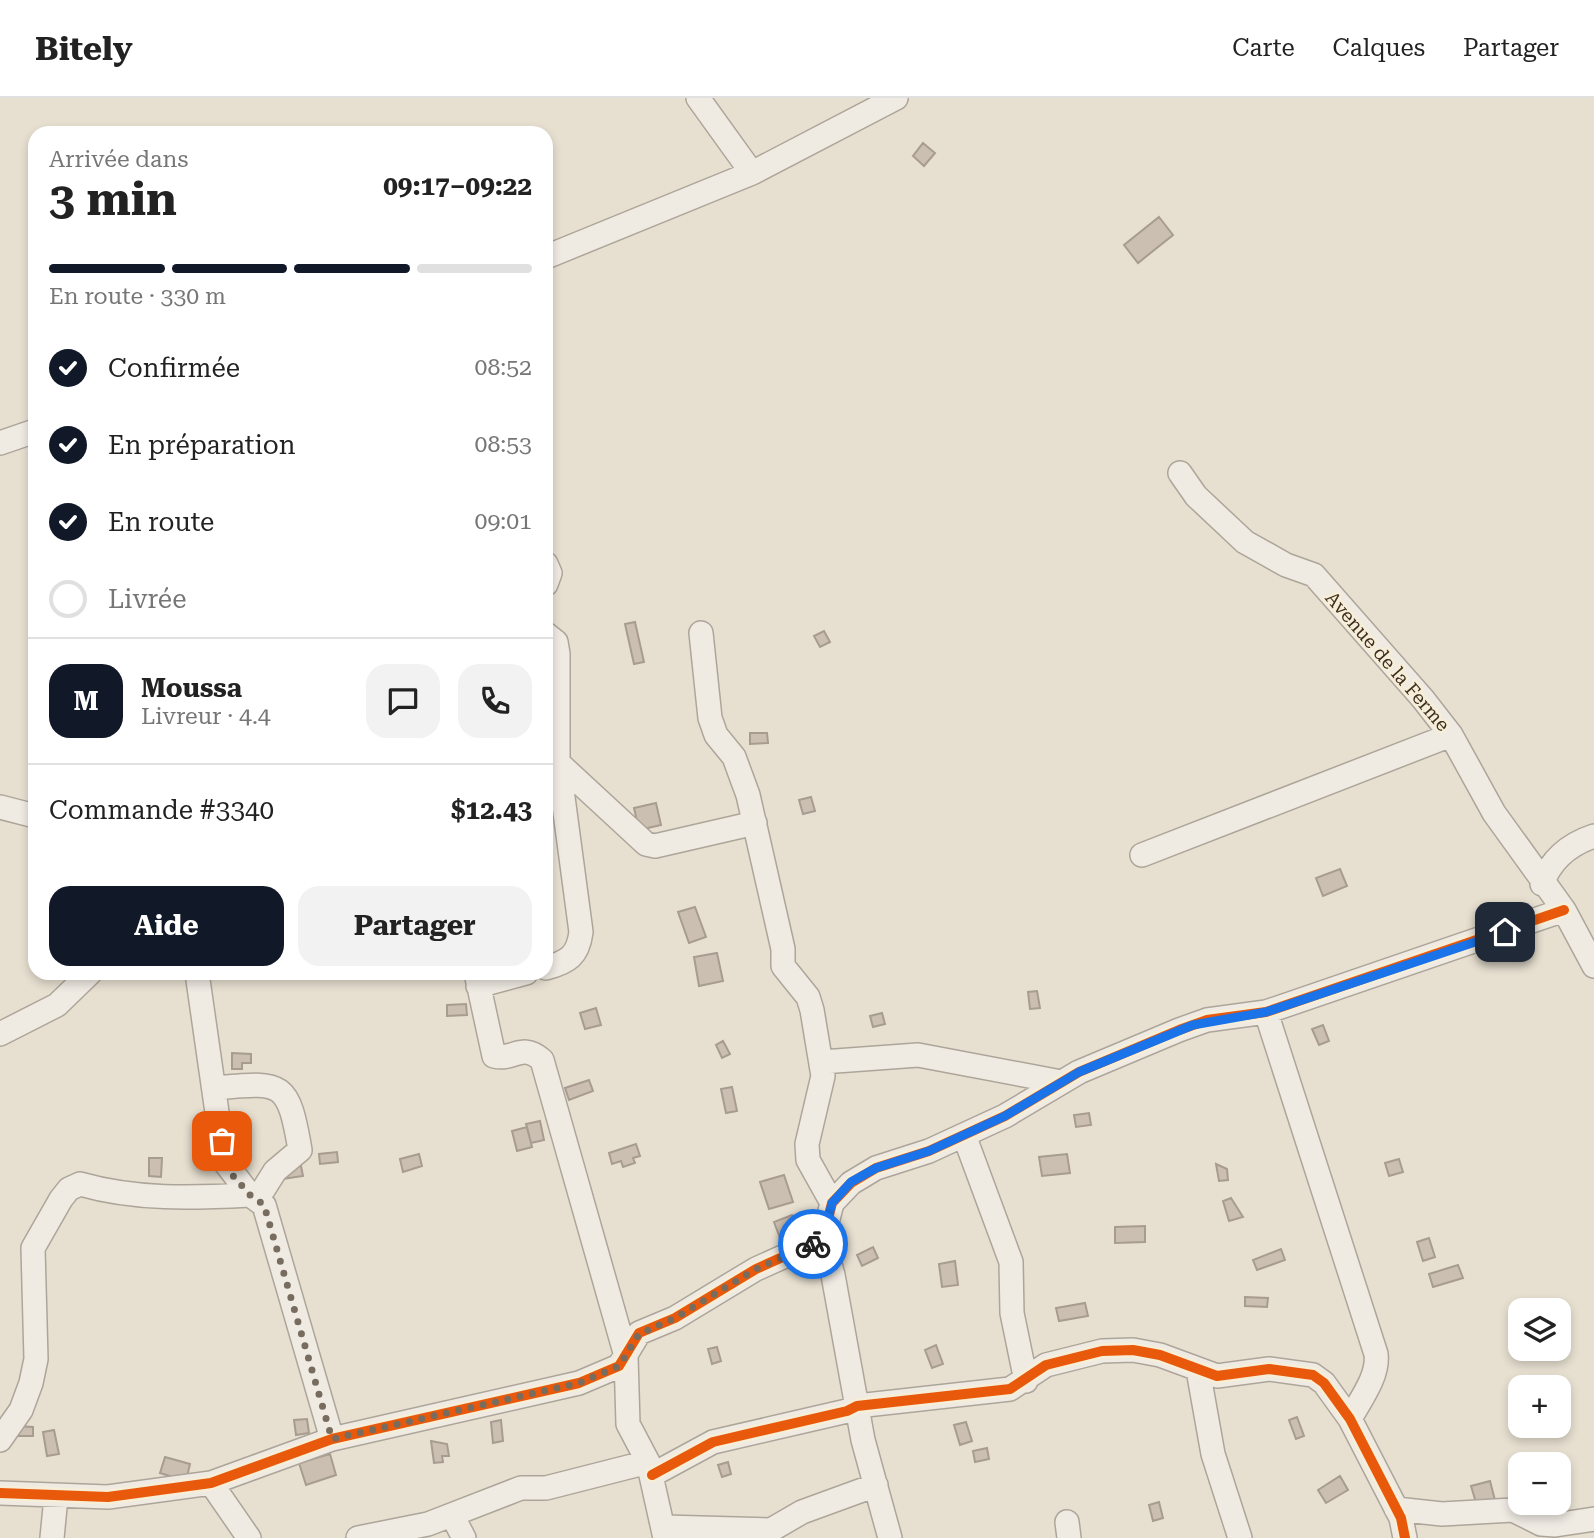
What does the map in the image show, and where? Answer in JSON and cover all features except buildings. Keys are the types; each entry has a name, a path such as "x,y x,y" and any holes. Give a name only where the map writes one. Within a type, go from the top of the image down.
{"street":[{"path":"698,98 752,173"},
{"path":"553,254 752,173 896,98"},
{"path":"0,443 28,433"},
{"name":"Avenue de la Ferme","path":"1180,473 1196,496 1245,542 1286,565 1314,575 1451,735 1488,804 1542,884 1564,910 1594,966"},
{"path":"701,633 710,718 716,735 734,757 748,795 783,949 783,965 808,997 823,1076 807,1144 808,1160 832,1203"},
{"path":"553,640 558,654 553,740"},
{"path":"1142,855 1451,735"},
{"path":"553,758 646,844 655,846 755,823"},
{"path":"553,763 581,932 579,947 573,956 553,965"},
{"path":"0,807 28,814"},
{"path":"1542,884 1550,864 1558,856 1594,836"},
{"path":"890,1538 857,1406 823,1239 832,1203 851,1182 876,1168 964,1135 1031,1103 1061,1082 1180,1030 1207,1020 1266,1012 1564,910"},
{"path":"0,1034 57,1005 83,980"},
{"path":"198,980 224,1161 264,1205 332,1439"},
{"path":"477,980 494,1056 501,1058 523,1051 533,1052 542,1060 626,1356 628,1424 650,1469 664,1533 772,1530 802,1512 876,1485"},
{"path":"1266,1012 1376,1354 1377,1364 1373,1376 1350,1419"},
{"path":"822,1062 918,1055 1061,1082"},
{"path":"0,1440 21,1410 36,1359 33,1248 69,1189 80,1184 114,1193 188,1198 254,1196 275,1171 299,1150 293,1110 288,1098 278,1088 261,1084 214,1088"},
{"path":"964,1135 1011,1262 1012,1313 1026,1381"},
{"path":"0,1493 108,1497 211,1483 332,1439 579,1383 612,1371 626,1356 639,1334 675,1318 756,1269 823,1239"},
{"path":"358,1538 428,1524 521,1488 546,1488 650,1469 713,1442 847,1411 857,1406 1010,1389 1046,1366 1102,1350 1133,1350 1160,1355 1217,1376 1269,1369 1313,1375 1324,1383 1350,1419 1396,1509 1405,1538"},
{"path":"1198,1370 1213,1454 1240,1538"},
{"path":"211,1483 249,1538"},
{"path":"52,1538 56,1497"},
{"path":"1396,1509 1442,1514 1513,1510 1541,1524 1584,1527"},
{"path":"452,1515 464,1538"}],"cycle path":[{"path":"0,1493 108,1497 211,1483 332,1439 579,1383 619,1366 639,1333 675,1318 756,1269 823,1239 832,1203 851,1183 876,1168 929,1151 1005,1116 1079,1072 1179,1030 1207,1020 1266,1012 1564,910"},
{"path":"652,1475 713,1442 847,1411 857,1406 1010,1389 1046,1365 1102,1351 1133,1350 1160,1355 1217,1376 1269,1369 1313,1375 1324,1383 1350,1419 1401,1518 1405,1538"}],"way so far":[{"path":"222,1141 228,1170 250,1195 258,1198 264,1205 332,1439 503,1398 579,1383 612,1371 619,1366 632,1341 639,1334 675,1318 756,1269 813,1244"}],"route":[{"path":"813,1244 823,1239 827,1213 832,1203 851,1182 876,1168 929,1151 1005,1116 1050,1092 1079,1072 1207,1020 1266,1012 1505,932"}]}
